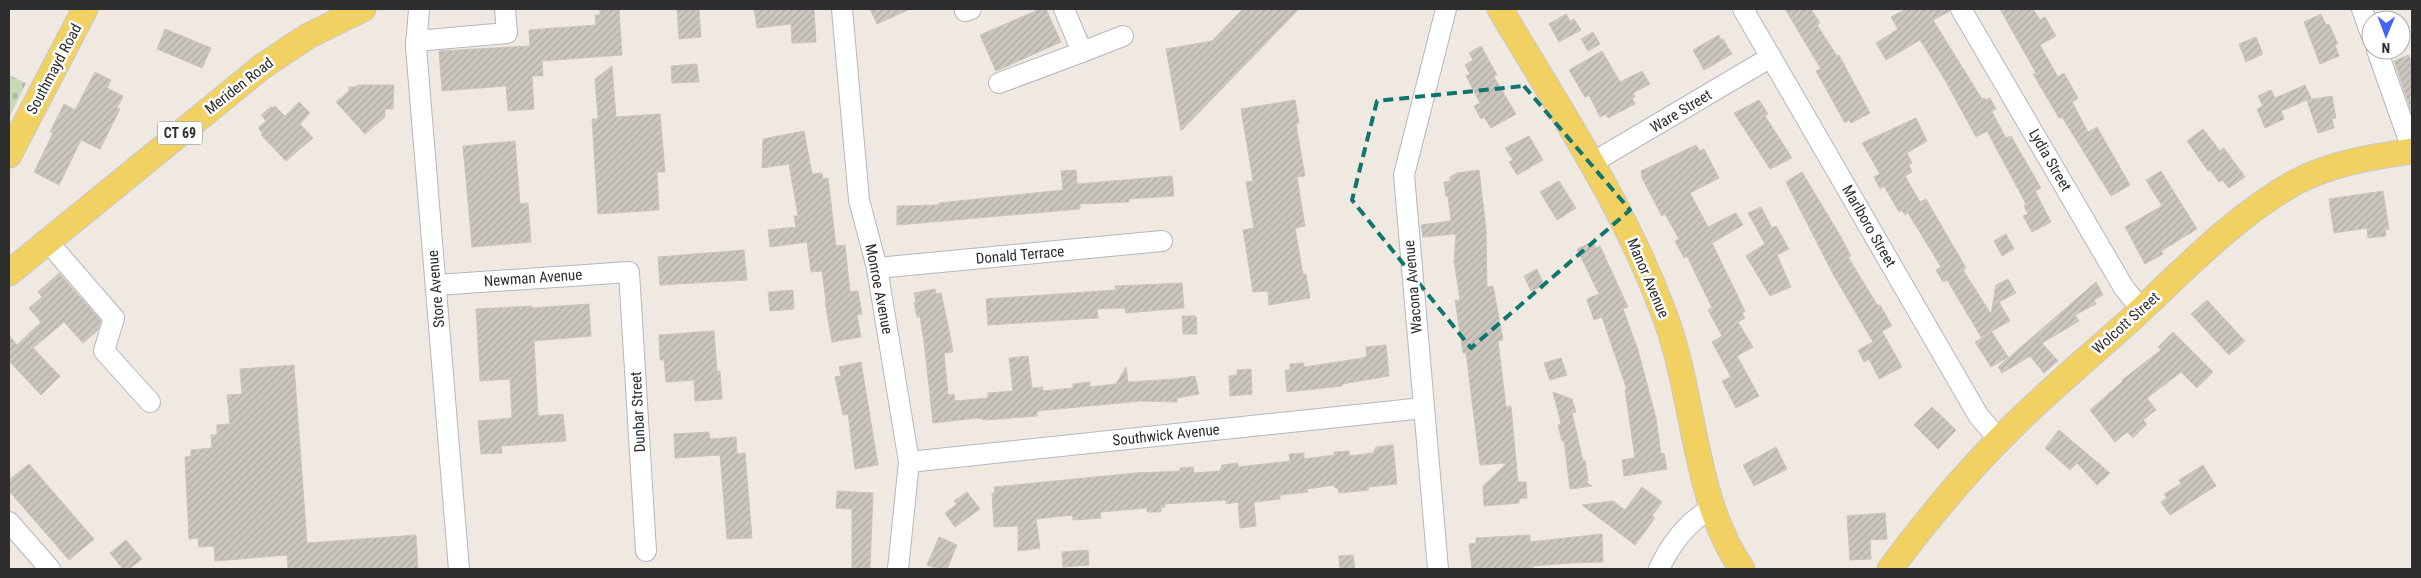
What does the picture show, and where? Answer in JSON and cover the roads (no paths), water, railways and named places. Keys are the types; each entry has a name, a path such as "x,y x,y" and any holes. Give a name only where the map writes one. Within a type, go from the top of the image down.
{"main road":[{"name":"Southmayd Road","path":"9,155 85,9"},
{"name":"Meriden Road","path":"9,274 263,66 308,36 363,9"},
{"name":"Manor Avenue","path":"1500,9 1630,234 1667,323 1683,377 1712,508 1736,568"},
{"name":"Wolcott Street","path":"1890,569 1955,488 1999,440 2141,309 2237,224 2281,191 2330,168 2364,159 2412,150"}],"street":[{"name":"Store Avenue","path":"418,9 416,41 459,569"},
{"path":"416,41 507,33 505,9"},
{"name":"Monroe Avenue","path":"842,9 859,200 877,268 909,462 898,569"},
{"path":"1064,9 1082,52"},
{"name":"Wacona Avenue","path":"1438,569 1404,175 1446,9"},
{"name":"Marlboro Street","path":"1743,9 1978,415 1999,440"},
{"name":"Lydia Street","path":"1961,9 2124,288 2141,309"},
{"path":"999,83 1123,36"},
{"name":"Ware Street","path":"1590,164 1771,58"},
{"path":"2380,60 2412,150"},
{"name":"Donald Terrace","path":"877,268 1162,241"},
{"path":"48,242 114,318 104,351 150,402"},
{"name":"Newman Avenue","path":"436,285 629,272"},
{"name":"Dunbar Street","path":"629,272 646,551"},
{"name":"Southwick Avenue","path":"909,462 1423,408"},
{"path":"1659,569 1684,529 1694,519 1712,508"},
{"path":"9,522 50,569"}]}
